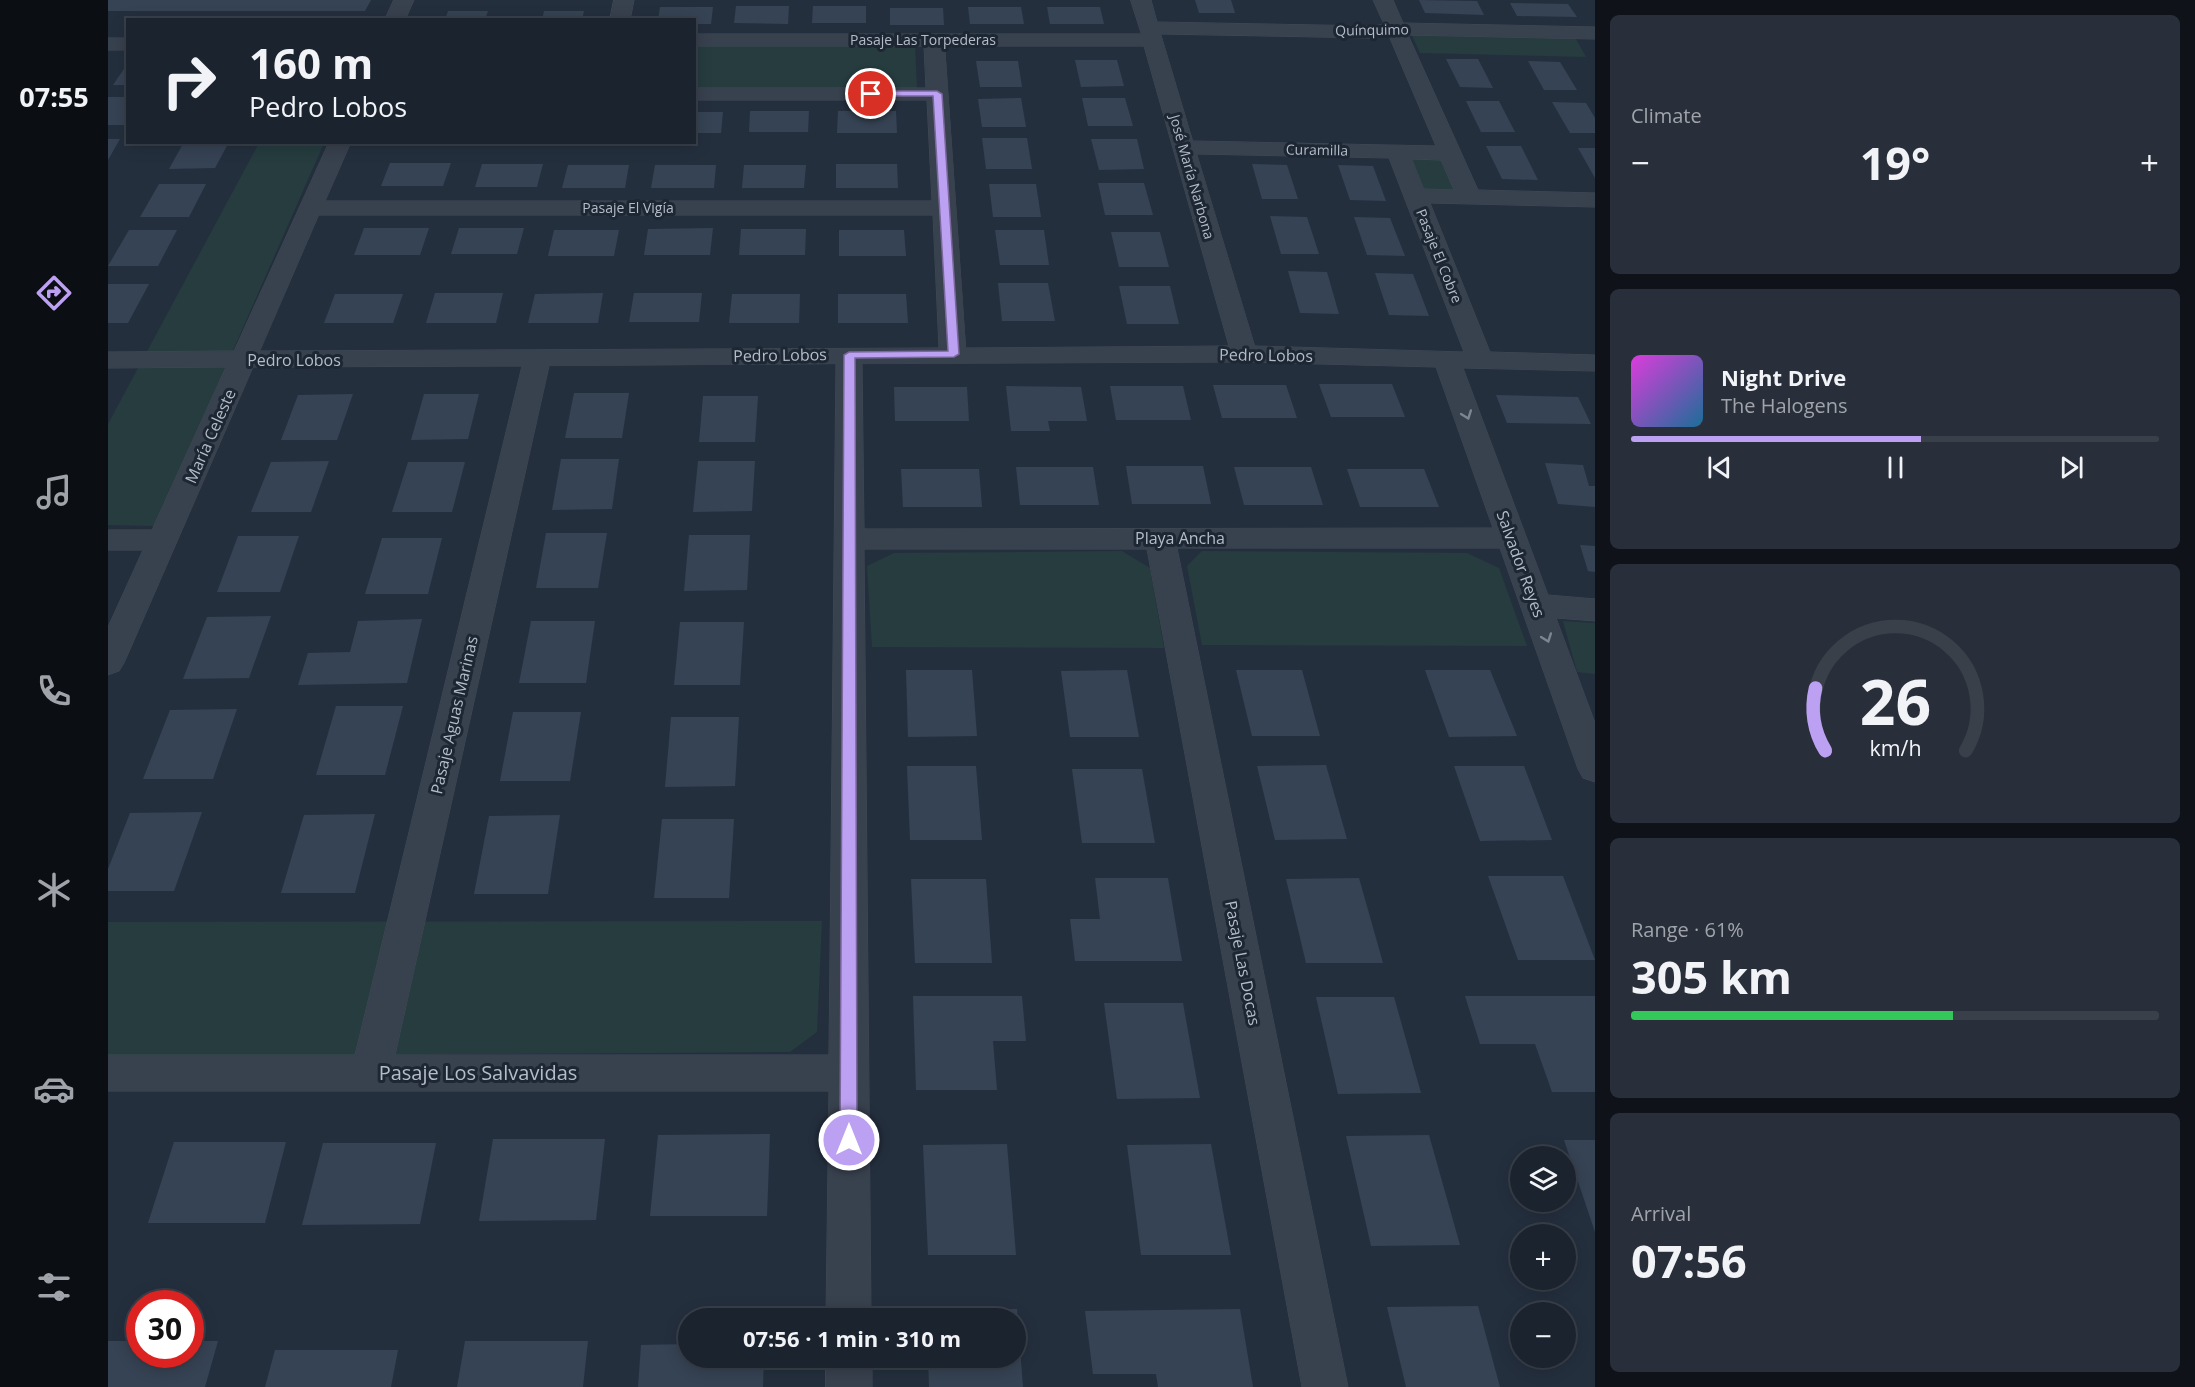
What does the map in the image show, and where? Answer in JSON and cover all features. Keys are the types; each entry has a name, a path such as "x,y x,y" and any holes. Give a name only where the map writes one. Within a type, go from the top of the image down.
{"street":[{"path":"396,18 404,0"},
{"path":"620,18 624,0"},
{"name":"José María Narbona","path":"1141,0 1244,354"},
{"path":"1383,0 1469,197"},
{"name":"Quínquimo","path":"1151,34 1371,32 1396,29 1589,33"},
{"path":"1589,33 1595,54"},
{"name":"Pasaje Las Torpederas","path":"696,40 934,40 1151,34"},
{"path":"934,40 954,354"},
{"path":"108,44 126,44"},
{"path":"696,94 937,94"},
{"name":"María Celeste","path":"108,663 339,144"},
{"name":"Curamilla","path":"1184,147 1449,153"},
{"name":"Pasaje El Cobre","path":"1398,152 1480,360"},
{"path":"1415,196 1595,200"},
{"name":"Pasaje El Vigía","path":"311,208 945,208"},
{"name":"Pedro Lobos","path":"108,360 1244,354 1595,363"},
{"path":"849,355 849,1308"},
{"name":"Pasaje Aguas Marinas","path":"371,1073 537,358"},
{"name":"Salvador Reyes","path":"1447,360 1595,769"},
{"name":"Pasaje Las Docas","path":"1160,538 1325,1387"},
{"name":"Playa Ancha","path":"849,539 1512,538"},
{"path":"108,540 162,540"},
{"path":"1536,605 1595,610"},
{"name":"Pasaje Los Salvavidas","path":"108,1073 849,1073"},
{"path":"849,1368 849,1387"}],"green space":[{"path":"1411,33 1575,37 1586,57 1420,53"},
{"path":"696,45 915,45 917,88 696,88"},
{"path":"258,144 324,144 156,526 108,525 108,424"},
{"path":"1409,158 1441,158 1455,192 1424,192"},
{"path":"1122,551 1150,568 1164,648 872,647 867,566 894,553"},
{"path":"1202,551 1467,553 1499,568 1527,646 1202,645 1187,566"},
{"path":"1563,621 1595,623 1595,674 1577,672"},
{"path":"822,921 817,1032 790,1052 108,1057 108,922"}],"building":[{"path":"108,0 371,0 365,11 108,11"},
{"path":"1195,0 1231,0 1235,13 1199,13"},
{"path":"1419,0 1477,1 1484,15 1425,13"},
{"path":"1510,3 1568,4 1577,17 1517,16"},
{"path":"736,6 789,6 788,24 734,23"},
{"path":"813,6 866,6 866,23 812,23"},
{"path":"660,7 713,7 711,24 696,24 696,18 658,18"},
{"path":"968,7 1021,7 1024,24 970,24"},
{"path":"1047,7 1100,7 1104,24 1050,24"},
{"path":"890,8 943,8 944,25 890,25"},
{"path":"448,11 488,11 486,18 446,18"},
{"path":"544,11 584,11 582,18 542,18"},
{"path":"1446,59 1478,59 1493,88 1460,87"},
{"path":"1075,60 1117,60 1124,86 1081,87"},
{"path":"976,61 1018,61 1022,87 980,87"},
{"path":"1528,61 1560,62 1577,90 1544,90"},
{"path":"126,66 126,85 113,85"},
{"path":"108,97 126,97 126,125 108,125"},
{"path":"1021,98 1026,127 982,127 978,99"},
{"path":"1082,98 1125,98 1133,126 1088,126"},
{"path":"1466,101 1499,101 1515,132 1481,132"},
{"path":"1552,102 1586,103 1595,118 1595,133 1570,133"},
{"path":"750,111 809,111 808,132 749,132"},
{"path":"838,111 896,111 897,133 837,133"},
{"path":"696,112 723,112 721,133 696,133"},
{"path":"982,138 1027,138 1032,169 986,169"},
{"path":"108,139 120,139 108,160"},
{"path":"1091,139 1137,139 1144,169 1099,170"},
{"path":"183,144 228,144 215,168 169,169"},
{"path":"1486,146 1521,146 1538,180 1502,179"},
{"path":"1578,148 1595,148 1595,178"},
{"path":"390,163 451,163 443,186 381,186"},
{"path":"482,164 543,164 537,187 475,187"},
{"path":"836,164 897,164 898,188 836,188"},
{"path":"1252,164 1287,165 1298,199 1262,199"},
{"path":"568,165 629,165 625,188 562,188"},
{"path":"655,165 716,165 714,188 651,188"},
{"path":"744,165 806,165 804,188 742,188"},
{"path":"1338,165 1373,166 1386,201 1350,200"},
{"path":"1098,183 1144,183 1153,215 1105,215"},
{"path":"159,184 206,184 189,217 140,217"},
{"path":"989,184 1036,184 1041,217 993,217"},
{"path":"1270,216 1307,217 1319,254 1281,254"},
{"path":"1354,217 1390,218 1405,256 1367,255"},
{"path":"364,228 429,228 420,255 354,255"},
{"path":"459,228 524,228 517,254 451,254"},
{"path":"713,228 710,255 644,255 648,229"},
{"path":"741,229 806,229 805,255 739,255"},
{"path":"129,230 177,230 158,266 108,266"},
{"path":"554,230 619,230 614,256 548,256"},
{"path":"839,230 904,230 906,256 839,256"},
{"path":"995,230 1044,230 1049,265 1000,265"},
{"path":"1111,232 1160,232 1169,267 1119,267"},
{"path":"1288,271 1327,272 1339,314 1300,313"},
{"path":"1375,273 1413,274 1429,316 1389,315"},
{"path":"998,283 1048,283 1055,321 1002,321"},
{"path":"108,284 149,284 128,323 108,323"},
{"path":"1119,286 1170,286 1179,324 1127,324"},
{"path":"435,293 503,293 496,323 426,323"},
{"path":"603,293 598,323 528,323 535,294"},
{"path":"634,293 702,293 699,322 629,322"},
{"path":"335,294 403,294 393,323 324,323"},
{"path":"732,294 800,294 799,323 729,323"},
{"path":"838,294 906,294 908,323 838,323"},
{"path":"1319,384 1392,384 1405,417 1331,417"},
{"path":"1213,385 1286,385 1297,418 1222,418"},
{"path":"1006,386 1081,387 1087,421 1048,421 1050,431 1011,431"},
{"path":"1110,386 1183,386 1191,420 1116,420"},
{"path":"894,387 967,387 969,421 895,421"},
{"path":"574,393 629,393 622,438 565,438"},
{"path":"353,394 337,440 281,440 298,395"},
{"path":"424,394 479,394 468,439 411,440"},
{"path":"1496,395 1578,397 1591,424 1507,423"},
{"path":"703,396 758,396 755,442 699,442"},
{"path":"561,459 619,459 612,509 552,510"},
{"path":"329,461 311,512 251,512 271,462"},
{"path":"698,461 755,461 752,511 693,512"},
{"path":"408,462 465,462 452,512 392,512"},
{"path":"1545,463 1583,465 1589,486 1595,486 1595,507 1558,504"},
{"path":"1126,466 1203,466 1211,504 1132,504"},
{"path":"1016,467 1093,467 1099,505 1020,505"},
{"path":"1234,467 1311,467 1323,505 1244,505"},
{"path":"901,469 979,469 982,507 903,507"},
{"path":"1347,469 1424,469 1439,507 1360,507"},
{"path":"546,533 607,533 598,588 536,588"},
{"path":"689,535 750,535 747,590 684,591"},
{"path":"238,536 299,536 280,592 217,592"},
{"path":"382,538 442,538 428,594 365,594"},
{"path":"1580,545 1595,546 1595,572 1588,571"},
{"path":"271,616 249,678 183,679 207,617"},
{"path":"422,619 407,683 298,685 308,653 350,652 358,621"},
{"path":"531,621 595,621 586,683 519,683"},
{"path":"680,622 744,622 740,685 674,685"},
{"path":"906,670 972,670 977,736 908,737"},
{"path":"1127,670 1139,737 1070,737 1061,671"},
{"path":"1236,670 1302,670 1320,736 1252,736"},
{"path":"1425,670 1490,670 1517,736 1449,737"},
{"path":"336,706 403,706 385,775 316,775"},
{"path":"237,709 213,779 143,779 170,710"},
{"path":"513,712 581,712 570,781 500,781"},
{"path":"671,717 739,717 735,786 665,787"},
{"path":"1326,765 1347,839 1275,840 1257,766"},
{"path":"907,766 976,766 982,840 910,840"},
{"path":"1454,766 1524,766 1552,840 1480,841"},
{"path":"1072,769 1142,769 1155,843 1082,843"},
{"path":"202,812 174,891 108,891 108,869 130,813"},
{"path":"375,814 355,893 281,893 304,815"},
{"path":"560,815 548,894 474,894 489,816"},
{"path":"662,819 734,819 729,898 654,898"},
{"path":"1488,876 1563,876 1595,960 1518,960"},
{"path":"1095,878 1168,878 1182,961 1075,961 1070,919 1100,919"},
{"path":"1359,878 1383,963 1306,963 1286,879"},
{"path":"911,879 986,879 992,963 915,963"},
{"path":"913,996 1022,996 1026,1041 993,1041 997,1090 916,1090"},
{"path":"1465,996 1595,996 1595,1092 1552,1092 1535,1044 1480,1044"},
{"path":"1316,997 1394,997 1421,1093 1338,1094"},
{"path":"1104,1003 1183,1003 1200,1098 1117,1099"},
{"path":"770,1134 767,1216 650,1216 658,1135"},
{"path":"1429,1135 1460,1245 1371,1246 1346,1136"},
{"path":"493,1139 605,1139 596,1220 479,1221"},
{"path":"1564,1140 1595,1140 1595,1232 1576,1176 1576,1146 1566,1146"},
{"path":"174,1142 286,1142 265,1223 148,1223"},
{"path":"323,1143 436,1143 420,1224 302,1225"},
{"path":"1007,1144 1016,1255 928,1255 923,1145"},
{"path":"1211,1144 1231,1255 1141,1255 1127,1145"},
{"path":"1478,1306 1500,1387 1406,1387 1387,1307"},
{"path":"1240,1309 1253,1387 1158,1387 1156,1374 1093,1374 1085,1311"},
{"path":"108,1341 126,1341 126,1368 204,1368 204,1341 218,1341 205,1387 108,1387"},
{"path":"465,1341 588,1341 583,1387 457,1387"},
{"path":"678,1344 678,1368 764,1368 763,1387 638,1387 641,1345"},
{"path":"275,1350 398,1350 391,1387 265,1387"},
{"path":"928,1368 1022,1368 1023,1387 929,1387"}],"route":[{"path":"849,1140 849,355 954,354 937,94 871,94"}]}
